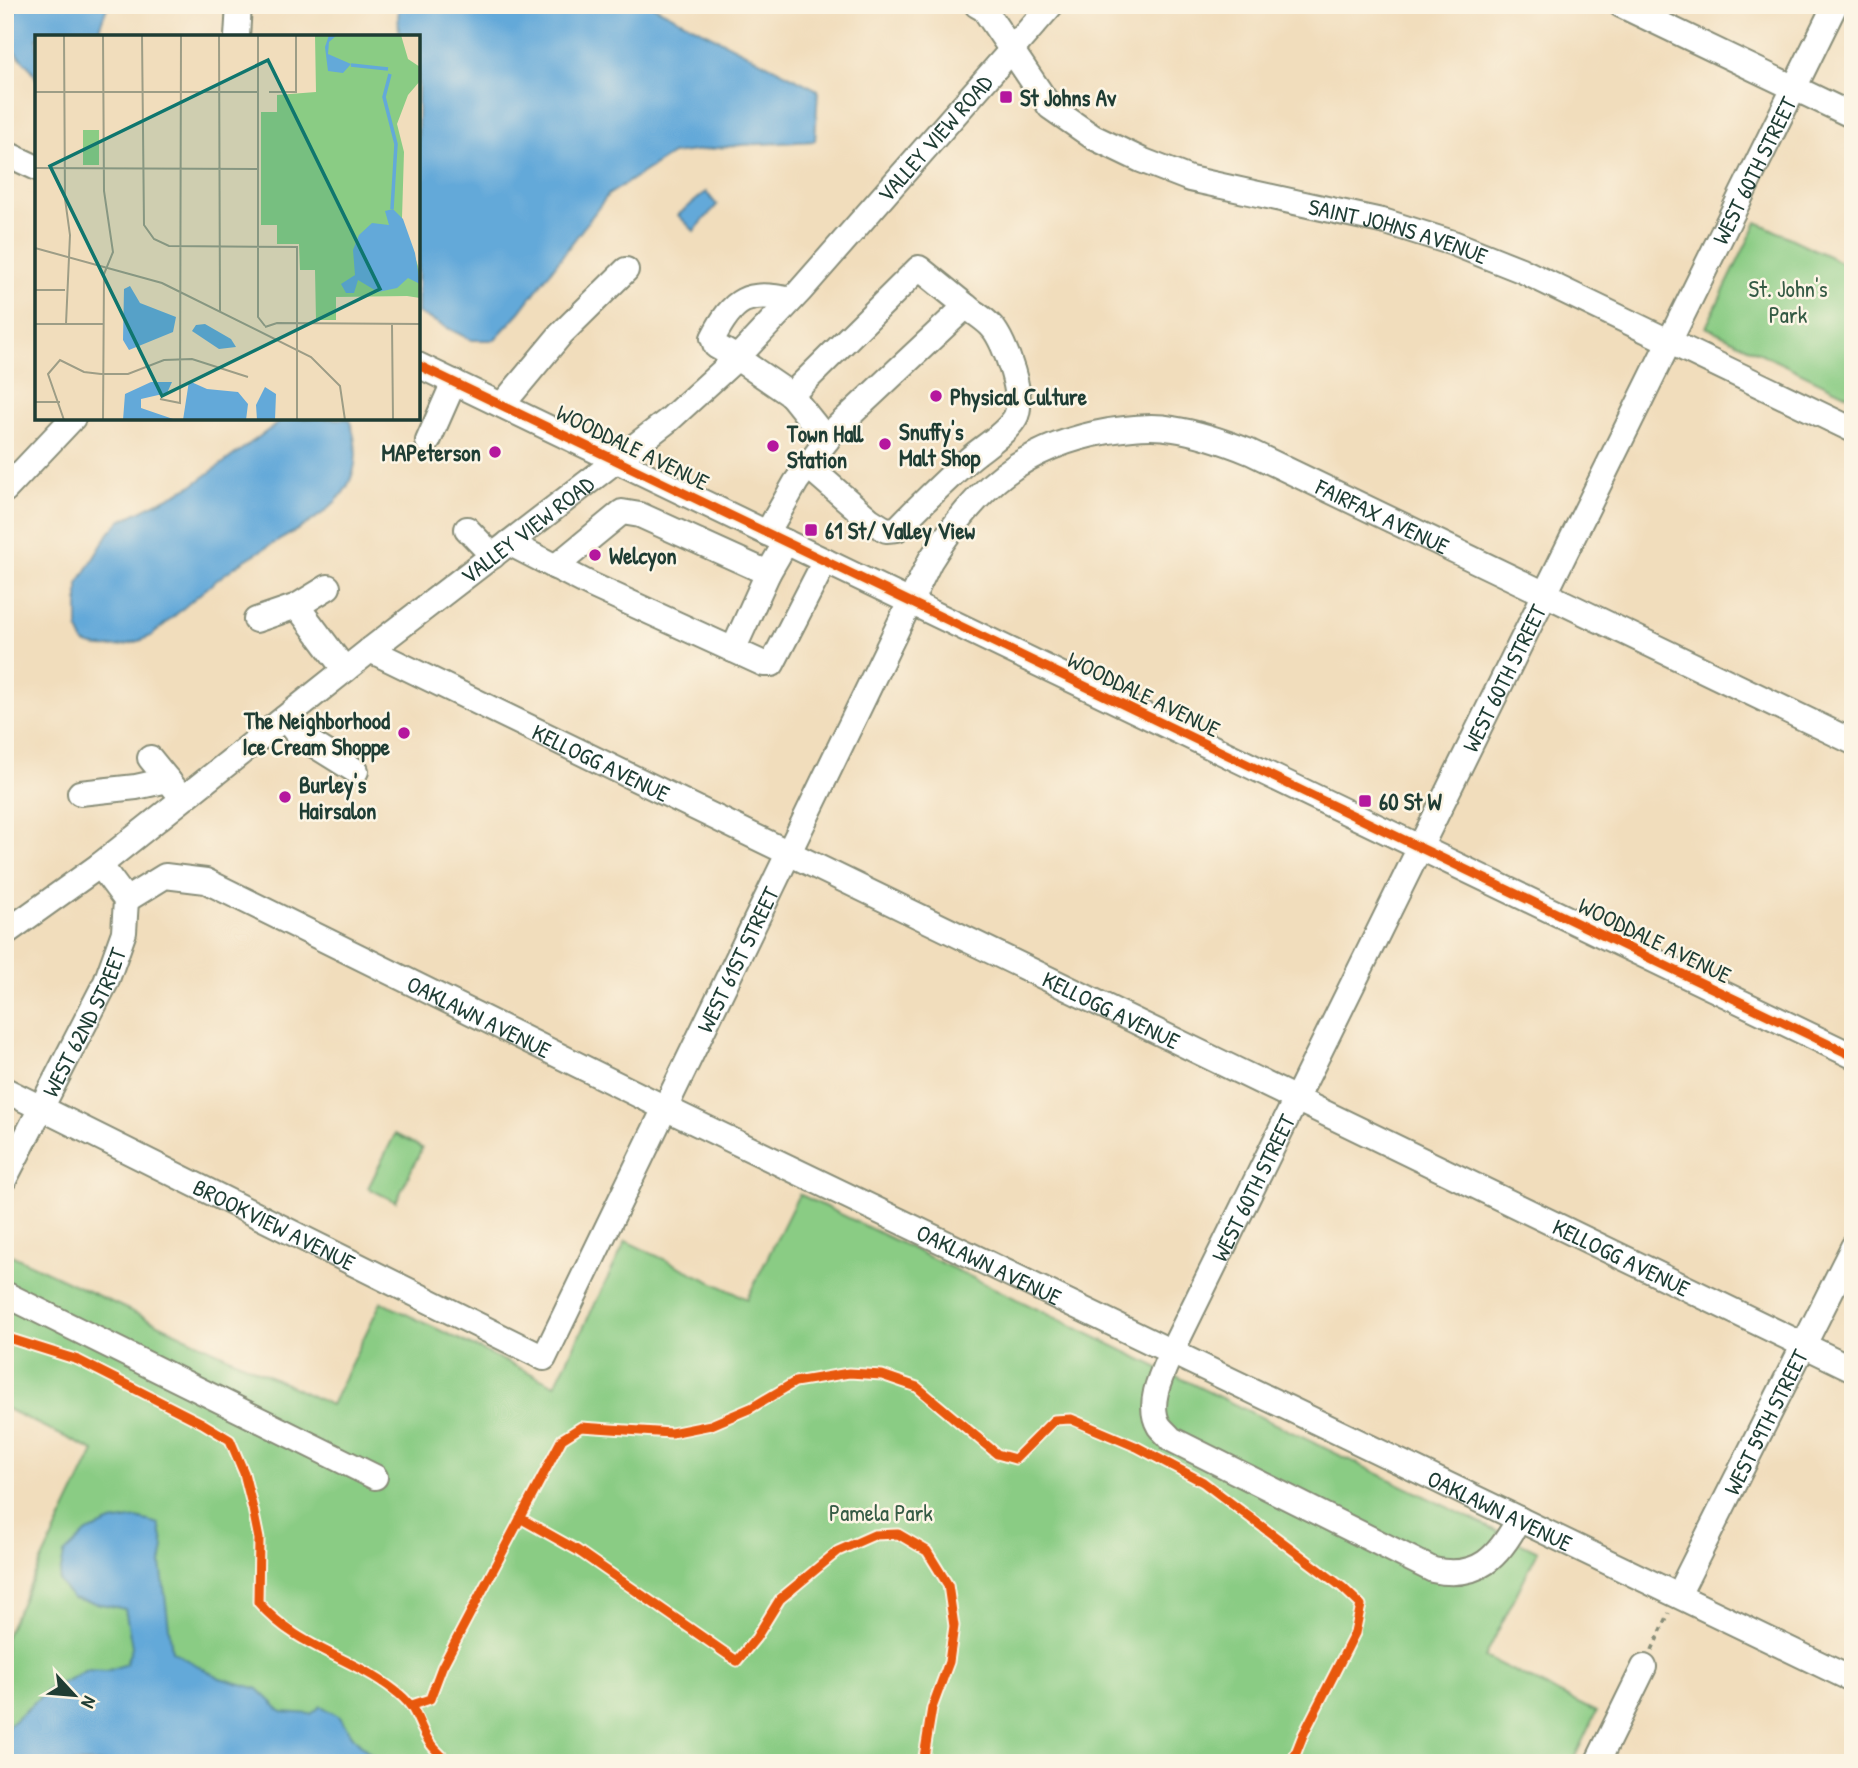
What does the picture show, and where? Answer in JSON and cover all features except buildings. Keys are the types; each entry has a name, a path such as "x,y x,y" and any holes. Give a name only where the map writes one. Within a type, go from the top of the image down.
{"street":[{"path":"237,35 239,5"},
{"name":"SAINT JOHNS AVENUE","path":"977,5 984,9 1050,107 1093,137 1190,179 1363,216 1453,243 1521,271 1853,430"},
{"name":"VALLEY VIEW ROAD","path":"5,933 100,865 175,790 285,718 670,419 737,358 791,300 1051,5"},
{"path":"1621,5 1853,116"},
{"name":"WEST 60TH STREET","path":"1519,1519 1509,1538 1483,1566 1468,1573 1449,1574 1433,1570 1171,1438 1159,1426 1155,1412 1160,1378 1835,5"},
{"path":"5,153 35,168"},
{"path":"791,395 919,268 993,328 1019,395 1015,418 1005,429 967,461 897,529 886,530 870,520 808,466"},
{"path":"502,405 561,334 626,270"},
{"path":"791,300 768,295 745,299 725,314 713,338 716,346 791,395 827,440"},
{"path":"733,650 768,573 777,537 808,466 835,429 966,306"},
{"name":"WOODDALE AVENUE","path":"420,366 1853,1056"},
{"path":"428,442 454,382"},
{"path":"5,490 71,420"},
{"name":"FAIRFAX AVENUE","path":"930,561 953,525 979,495 1013,468 1037,454 1088,435 1128,428 1170,428 1211,437 1250,452 1853,743"},
{"path":"555,567 622,512 640,515 768,573"},
{"path":"467,529 501,550 555,567 764,664 772,664 825,561"},
{"name":"WEST 61ST STREET","path":"544,1358 930,561"},
{"path":"256,620 297,606 328,587"},
{"path":"297,606 345,670"},
{"name":"KELLOGG AVENUE","path":"370,650 1853,1369"},
{"path":"285,718 298,735 356,771"},
{"path":"150,758 175,790"},
{"path":"80,793 136,787 175,790"},
{"path":"100,865 125,900"},
{"name":"OAKLAWN AVENUE","path":"125,900 165,876 206,881 665,1108 1853,1680"},
{"name":"WEST 62ND STREET","path":"5,1178 106,982 124,932 125,900"},
{"name":"BROOKVIEW AVENUE","path":"5,1090 544,1358"},
{"name":"WEST 59TH STREET","path":"1678,1595 1853,1247"},
{"path":"5,1294 375,1477"},
{"path":"1597,1763 1644,1667"}],"path":[{"path":"1644,1667 1678,1595"}],"green space":[{"name":"St. John's Park","path":"1757,222 1853,268 1853,398 1706,327"},
{"path":"395,1134 422,1148 396,1202 368,1188"},
{"name":"Pamela Park","path":"799,1194 1538,1551 1485,1657 1596,1712 1572,1763 5,1763 5,1637 94,1451 5,1408 5,1252 331,1405 381,1302 555,1385 626,1241 747,1299"}],"water":[{"path":"18,5 108,5 99,35 35,35 35,76 5,42 5,34"},
{"path":"398,5 651,5 818,90 815,141 741,145 672,154 608,195 520,312 494,340 471,340 420,314 420,35 399,35"},
{"path":"706,192 717,205 694,231 678,215"},
{"path":"282,420 349,420 356,448 353,473 343,493 327,509 228,572 151,636 118,646 100,647 84,643 78,630 78,584 109,533 120,521 193,485"},
{"path":"137,1518 159,1524 164,1547 161,1564 172,1651 220,1678 258,1689 282,1712 311,1714 321,1706 340,1717 351,1735 380,1763 5,1763 5,1729 48,1690 87,1670 107,1671 126,1664 132,1647 125,1609 72,1598 59,1581 64,1554 87,1532 111,1522"}],"cycle path":[{"path":"420,366 1853,1056"},
{"path":"5,1337 78,1360 230,1440 244,1473 259,1539 258,1602 289,1630 394,1690 413,1709 430,1743 449,1763"},
{"path":"412,1705 430,1699 442,1667 562,1439 581,1427 671,1433 711,1425 751,1408 795,1382 849,1373 882,1375 917,1387 997,1454 1015,1459 1054,1420 1071,1419 1137,1447 1203,1482 1342,1587 1361,1605 1355,1633 1303,1735 1292,1763"},
{"path":"520,1518 577,1550 737,1661 756,1638 780,1599 838,1551 874,1535 898,1534 927,1551 948,1585 954,1626 949,1662 932,1708 923,1763"}],"place":[{"name":"St Johns Av","path":"1006,97"},
{"name":"Physical Culture","path":"936,396"},
{"name":"Snuffy's Malt Shop","path":"885,444"},
{"name":"Town Hall Station","path":"773,446"},
{"name":"MAPeterson","path":"495,452"},
{"name":"61 St/ Valley View","path":"811,530"},
{"name":"Welcyon","path":"595,555"},
{"name":"The Neighborhood Ice Cream Shoppe","path":"404,733"},
{"name":"Burley's Hairsalon","path":"285,797"},
{"name":"60 St W","path":"1365,801"}]}
